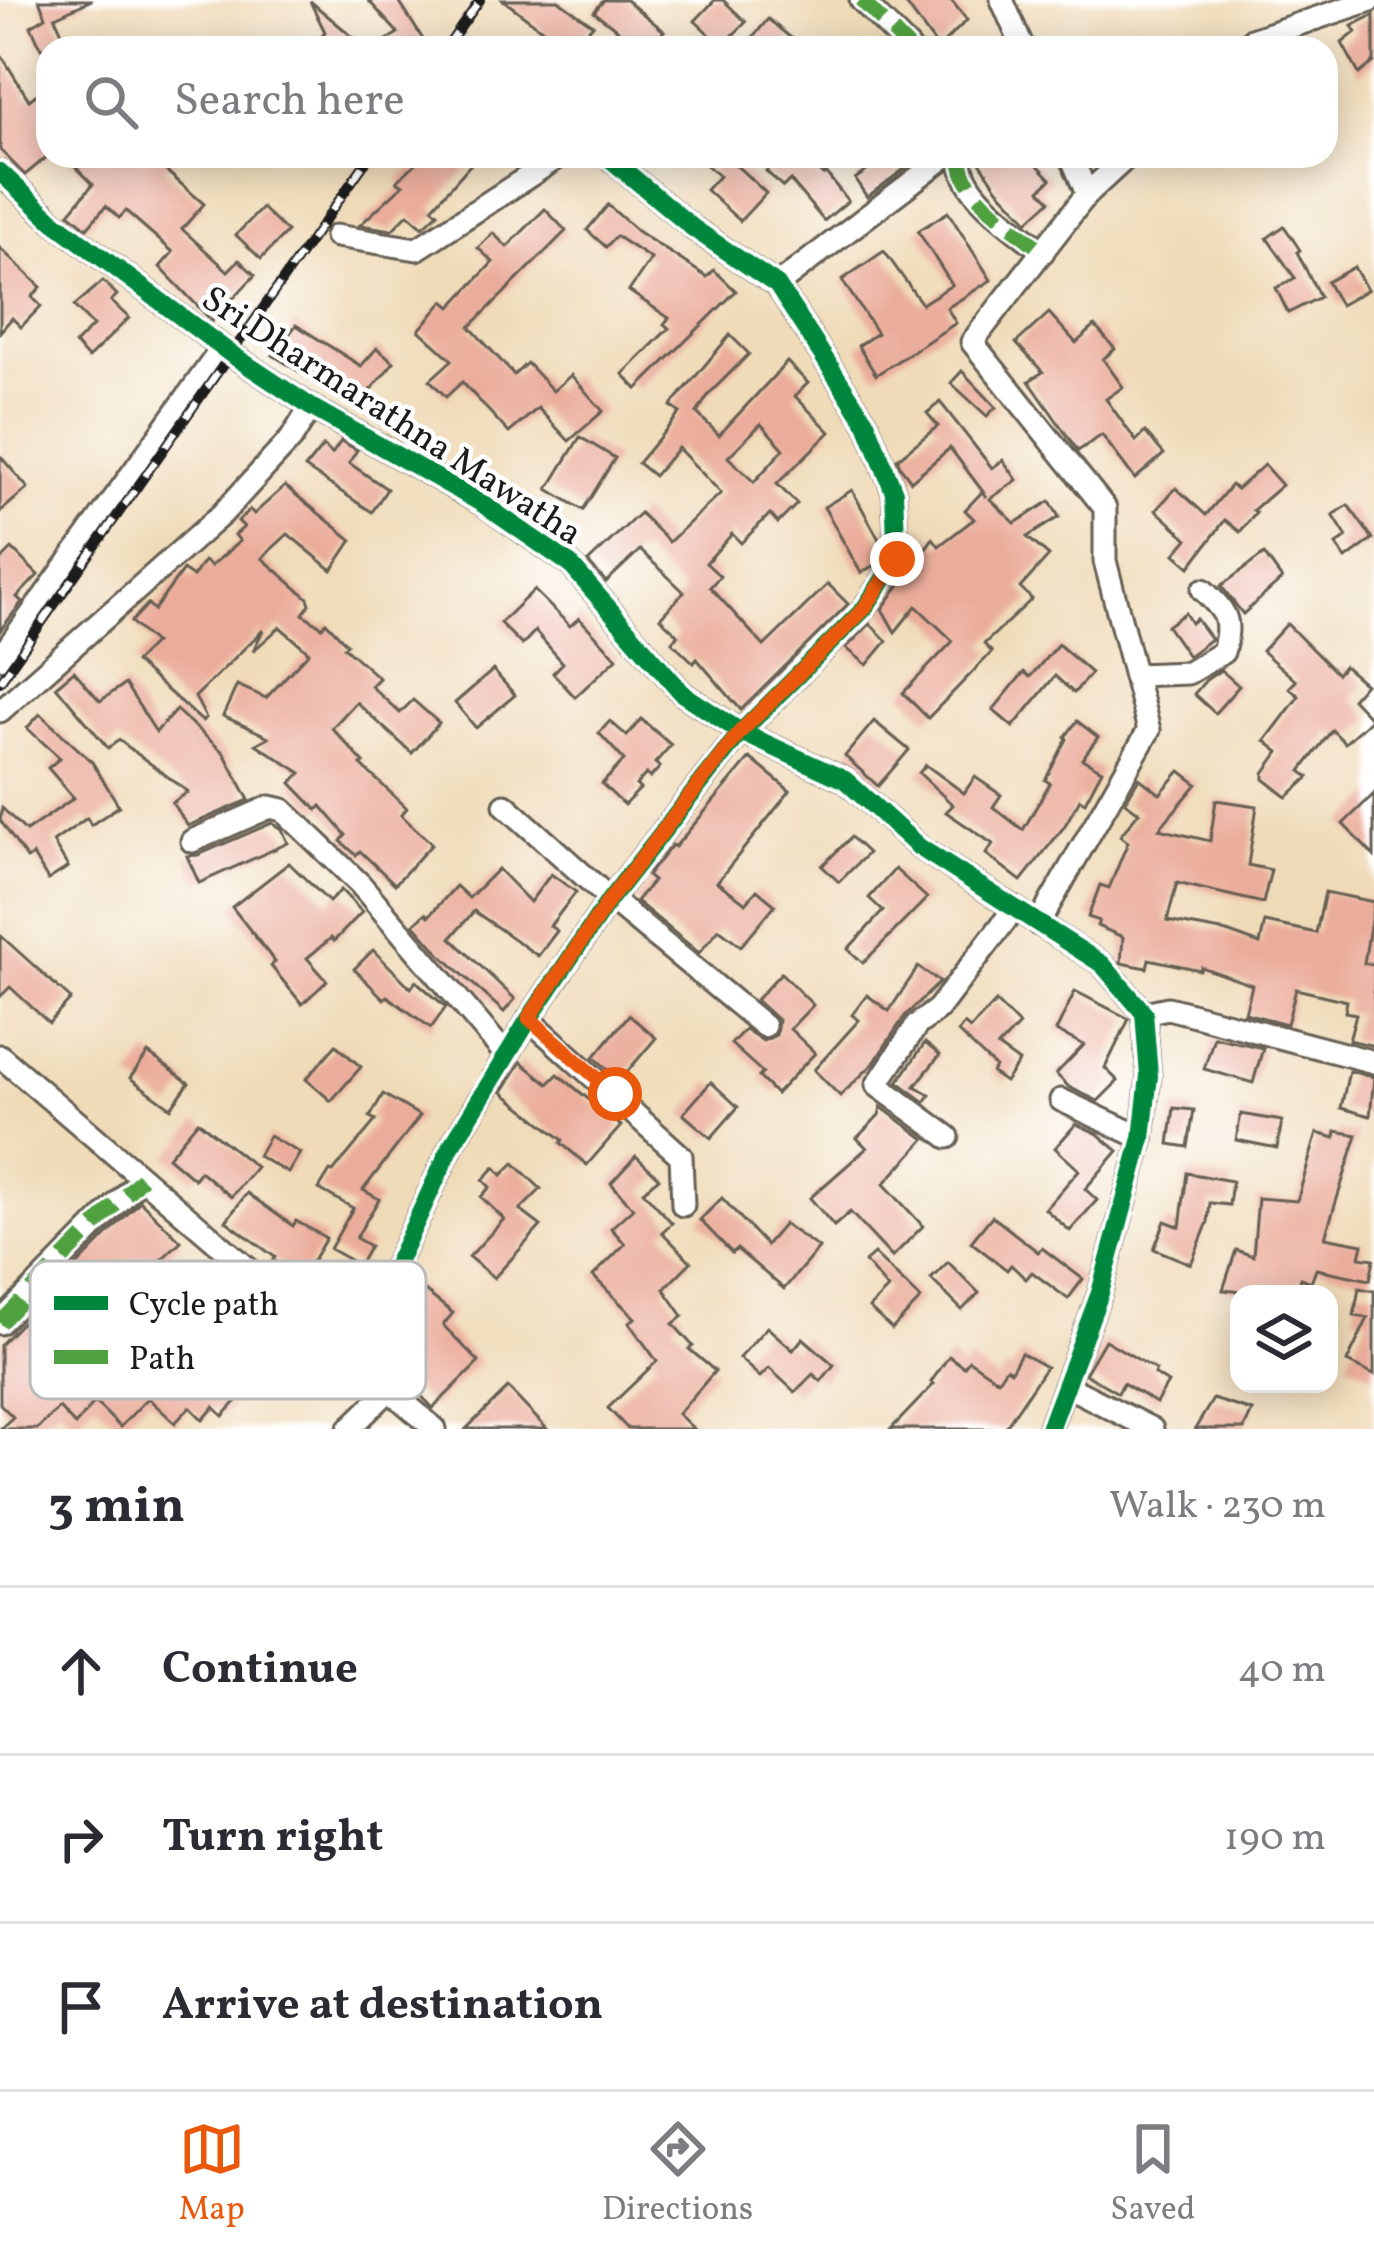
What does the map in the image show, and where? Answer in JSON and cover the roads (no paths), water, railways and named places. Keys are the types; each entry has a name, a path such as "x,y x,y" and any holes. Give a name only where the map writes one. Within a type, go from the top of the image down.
{"street":[{"path":"861,0 897,36"},
{"path":"1002,0 1018,36"},
{"path":"1263,36 1371,0"},
{"path":"336,236 417,249 542,168"},
{"path":"398,1261 451,1147 529,1018 610,899 740,732 864,609 897,559 894,492 867,424 777,286 693,227 622,168"},
{"path":"777,286 930,168"},
{"path":"962,168 973,191 1043,252"},
{"path":"1076,168 1088,194"},
{"path":"1038,924 1149,730 1105,561 1105,508 972,342 1088,194 1115,168"},
{"name":"Sri Dharmarathna Mawatha","path":"0,172 53,221 222,348 311,407 483,504 570,564 683,694 740,732 845,780 919,847 1102,964 1144,1013"},
{"path":"0,658 222,348"},
{"path":"0,711 222,514 291,440 311,407"},
{"path":"1135,675 1188,673 1223,652 1228,634 1225,611 1203,590"},
{"path":"505,805 764,1026"},
{"path":"192,841 270,807 283,809 361,884 506,1055"},
{"path":"948,1137 877,1085 917,1025 938,1010 1014,909"},
{"path":"1049,1429 1100,1293 1142,1138 1149,1076 1144,1013 1168,1008 1374,1062"},
{"path":"529,1018 681,1156 682,1205"},
{"path":"0,1056 237,1261"},
{"path":"1061,1100 1142,1138"},
{"path":"61,1261 142,1178"},
{"path":"0,1323 30,1292"},
{"path":"1067,1386 1152,1429"},
{"path":"349,1429 380,1399"},
{"path":"398,1399 435,1429"}],"railway":[{"path":"454,36 480,0"},
{"path":"0,682 362,168"}]}
